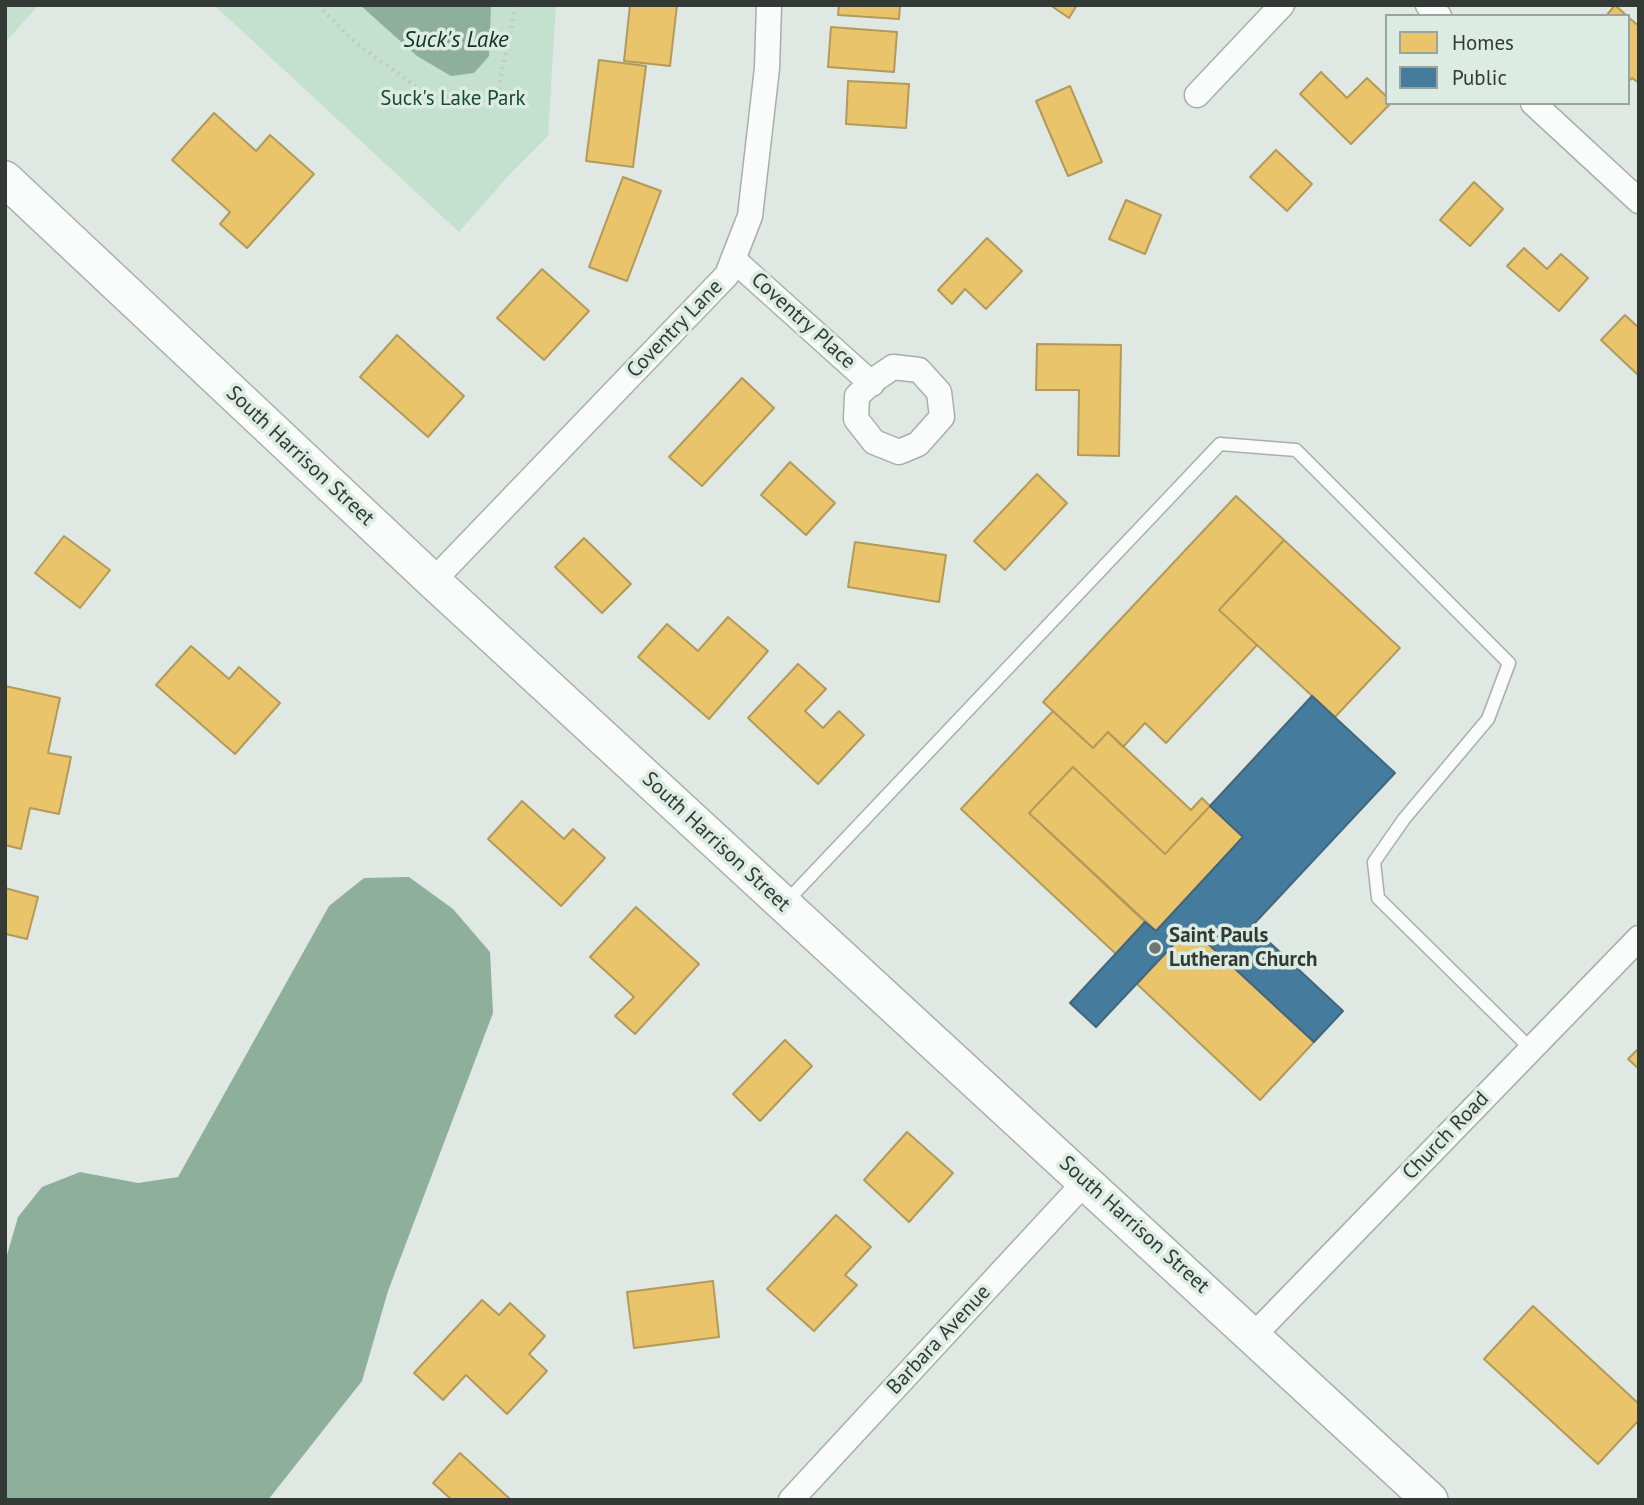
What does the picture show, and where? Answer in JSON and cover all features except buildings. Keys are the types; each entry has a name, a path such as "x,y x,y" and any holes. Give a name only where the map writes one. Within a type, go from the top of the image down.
{"main road":[{"name":"South Harrison Street","path":"5,180 433,581 1430,1500"}],"street":[{"name":"Coventry Lane","path":"433,581 727,275 750,216 767,68 769,5"},
{"path":"1197,95 1282,5"},
{"path":"1535,105 1639,201"},
{"name":"Coventry Place","path":"733,259 872,384"},
{"name":"Church Road","path":"1254,1335 1639,938"},
{"name":"Barbara Avenue","path":"792,1500 1086,1181"}],"lane":[{"path":"784,905 1220,444 1296,450 1509,663 1488,719 1404,820 1374,862 1378,898 1531,1049"}],"path":[{"path":"318,5 356,43 426,94 495,103 516,5"}],"green space":[{"path":"5,5 39,5 5,42"},
{"name":"Suck's Lake Park","path":"214,5 556,5 548,136 508,176 459,232"}],"water":[{"name":"Suck's Lake","path":"360,5 491,5 489,56 474,73 451,76 417,56"},
{"path":"409,877 453,909 490,952 493,1013 388,1291 362,1381 268,1500 5,1500 5,1262 18,1217 42,1187 80,1172 138,1183 178,1177 329,906 364,878"}],"place":[{"name":"Saint Pauls Lutheran Church","path":"1155,948"}]}
